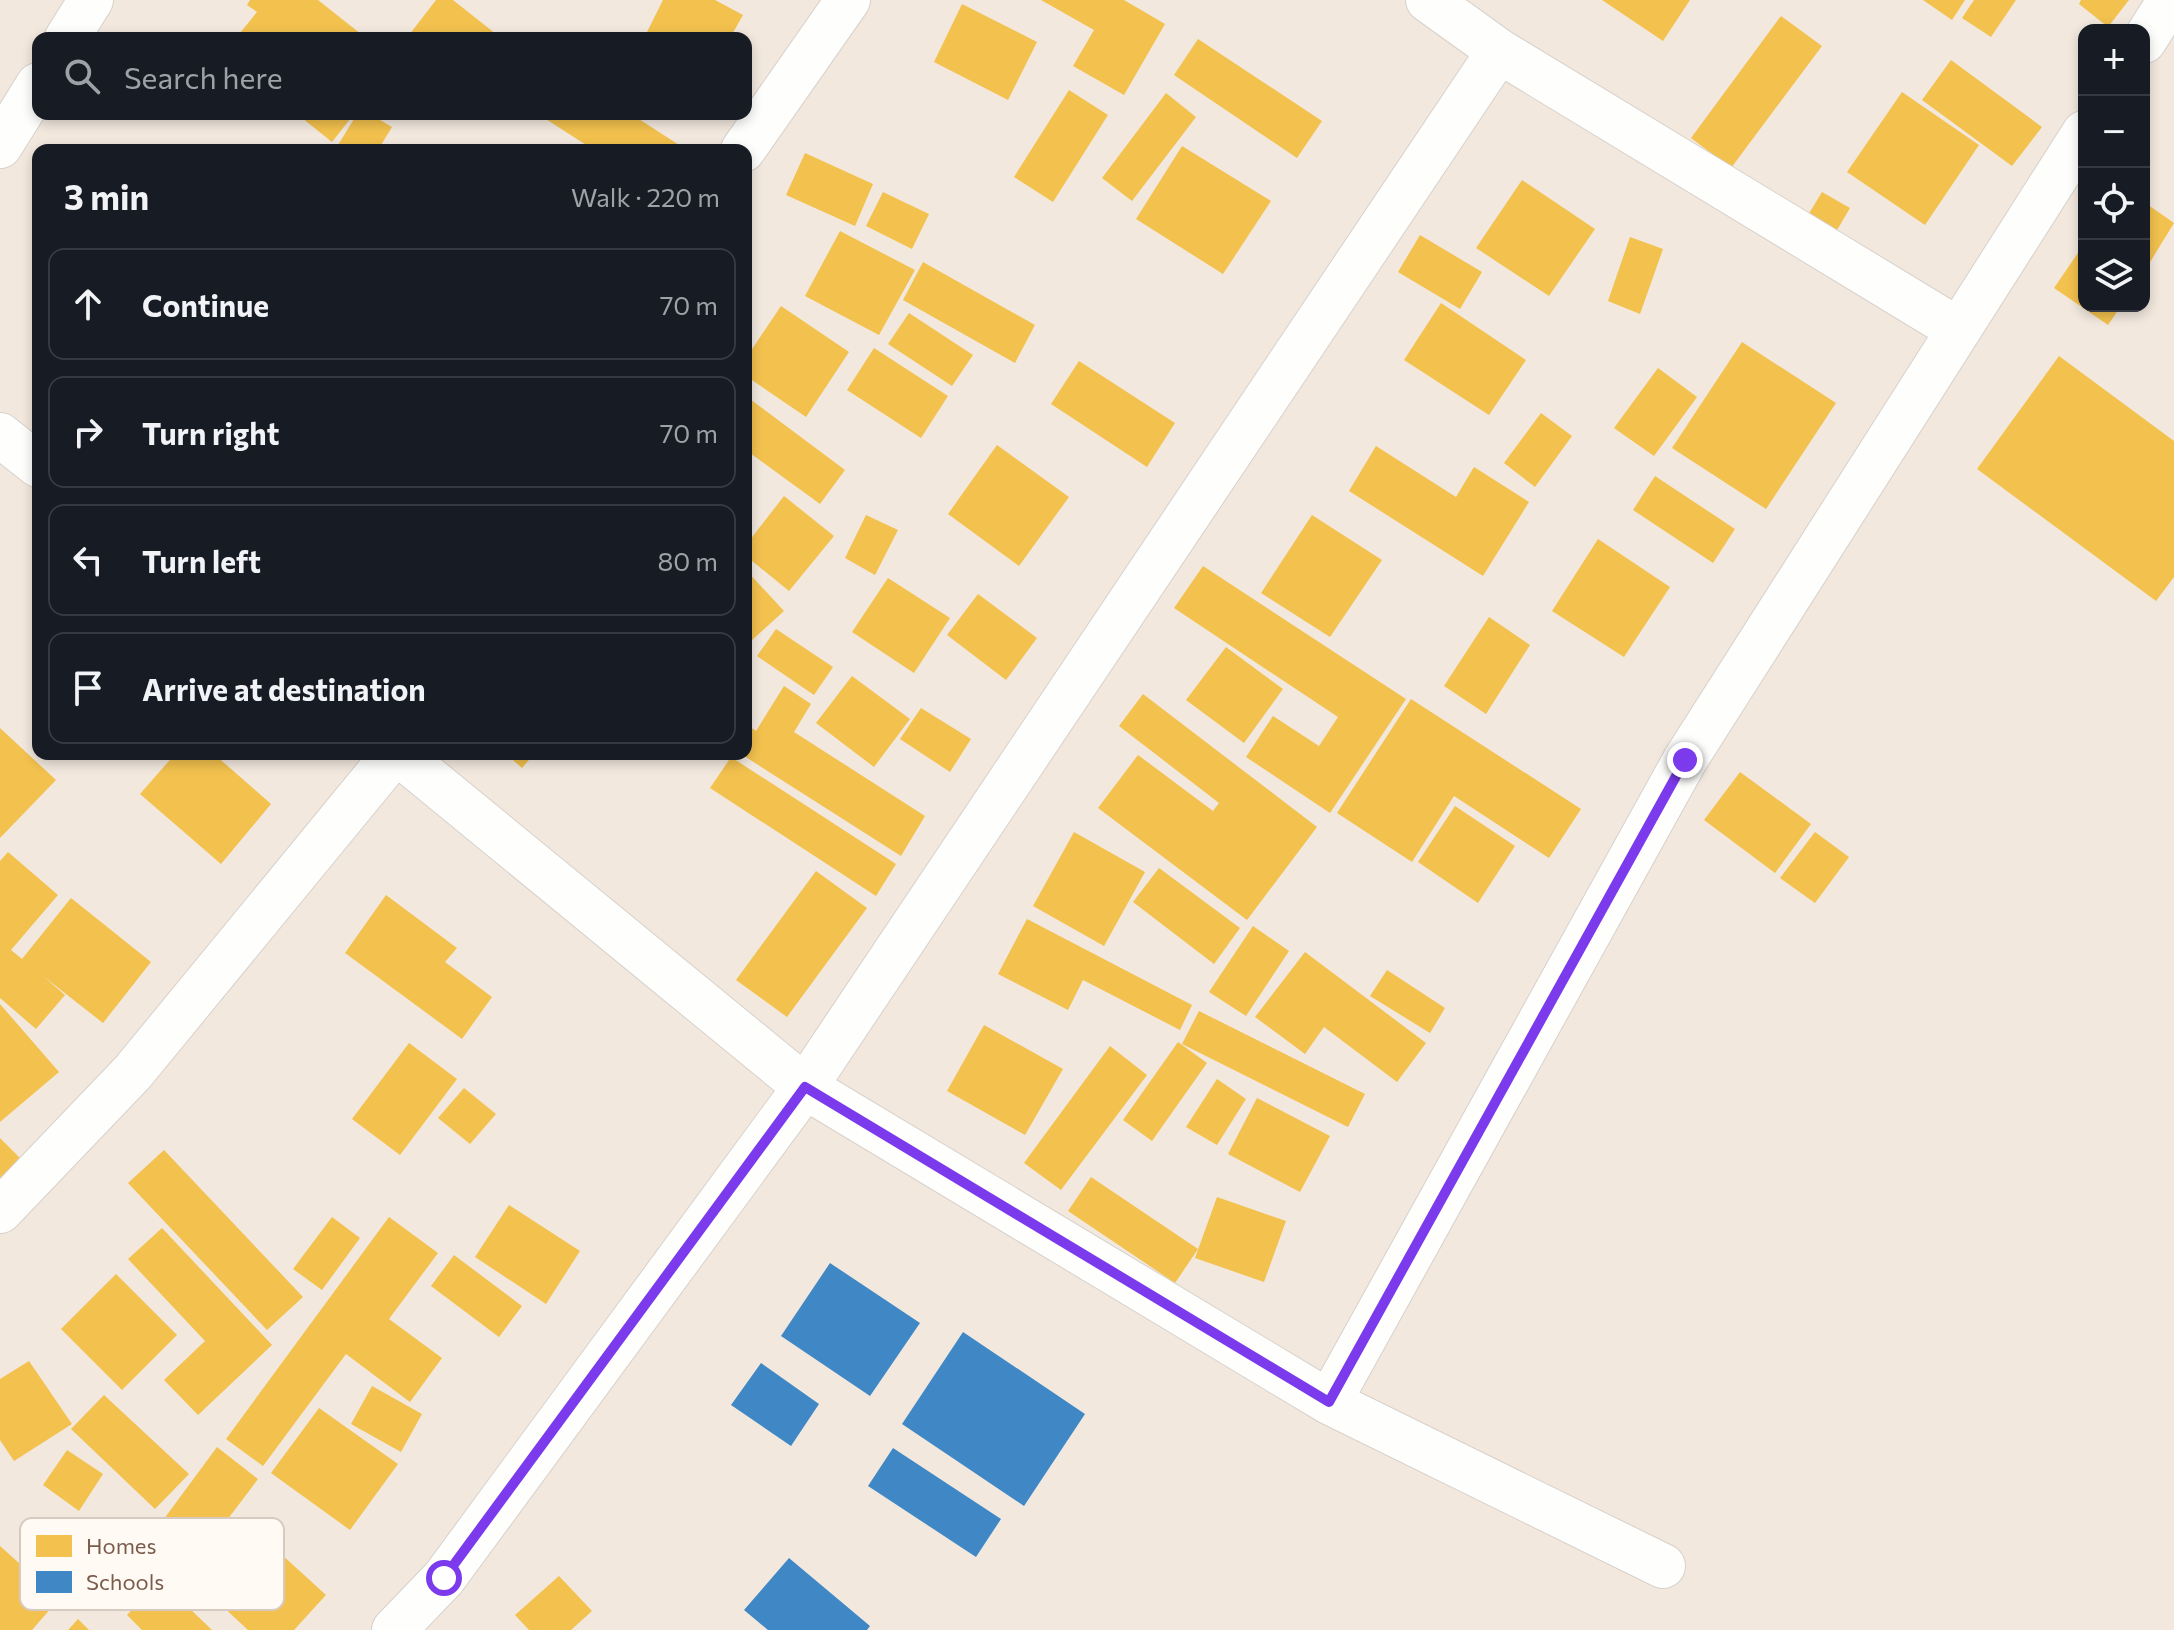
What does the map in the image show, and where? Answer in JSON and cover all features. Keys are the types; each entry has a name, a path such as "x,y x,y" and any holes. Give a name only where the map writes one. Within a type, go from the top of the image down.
{"street":[{"path":"71,32 91,0"},
{"path":"747,144 848,0"},
{"path":"1428,0 1499,51 1957,329"},
{"path":"2150,32 2170,0"},
{"path":"394,1630 444,1578 805,1087 1499,51"},
{"path":"0,146 32,95"},
{"path":"1329,1402 1685,760 2078,142"},
{"path":"0,435 32,460"},
{"path":"0,1211 133,1072 391,760"},
{"path":"403,760 805,1087 1329,1402 1663,1566"}],"shaded area":[{"path":"0,0 2174,0 2174,1630 0,1630"}],"building: Homes":[{"path":"250,0 318,0 358,32 241,32 257,12 247,5"},
{"path":"436,0 453,0 493,32 411,32"},
{"path":"663,0 715,0 743,15 733,32 647,32"},
{"path":"1041,0 1124,0 1165,24 1124,95 1073,66 1094,30"},
{"path":"1602,0 1690,0 1663,41"},
{"path":"1923,0 1965,0 1952,20"},
{"path":"1974,0 2016,0 1991,37 1962,18"},
{"path":"2081,0 2129,0 2110,24 2104,24 2079,4"},
{"path":"962,4 1037,42 1008,100 934,62"},
{"path":"1781,16 1822,46 1731,168 1691,138"},
{"path":"1198,39 1322,121 1297,158 1174,75"},
{"path":"1951,60 2042,127 2012,166 1922,100"},
{"path":"1069,90 1108,115 1053,202 1014,177"},
{"path":"1902,92 1979,145 1925,225 1847,172"},
{"path":"1166,93 1196,117 1132,201 1102,178"},
{"path":"304,120 349,120 332,142"},
{"path":"353,120 380,120 392,127 382,144 339,144"},
{"path":"547,120 640,120 678,144 585,144"},
{"path":"1182,146 1271,201 1223,274 1136,219"},
{"path":"805,153 873,184 855,226 786,195"},
{"path":"1522,180 1595,229 1549,296 1476,248"},
{"path":"883,192 929,214 912,249 866,226"},
{"path":"1822,192 1850,208 1830,242 1802,225"},
{"path":"2150,206 2174,223 2150,262"},
{"path":"840,231 915,270 879,335 805,296"},
{"path":"1420,235 1482,272 1460,309 1398,272"},
{"path":"1630,237 1663,249 1640,314 1608,301"},
{"path":"2078,253 2078,304 2054,288"},
{"path":"923,262 1035,325 1015,363 903,300"},
{"path":"1441,303 1526,360 1489,415 1404,360"},
{"path":"781,306 849,352 806,417 752,380 752,349"},
{"path":"2089,312 2117,312 2108,325"},
{"path":"909,313 973,355 952,386 888,344"},
{"path":"1742,342 1836,403 1766,509 1672,448"},
{"path":"874,348 948,396 921,438 847,390"},
{"path":"2059,356 2174,441 2174,577 2156,601 1977,469"},
{"path":"1079,361 1175,423 1147,467 1051,404"},
{"path":"1658,368 1697,397 1654,456 1614,428"},
{"path":"752,400 845,470 820,504 752,454"},
{"path":"1541,413 1572,436 1535,487 1504,463"},
{"path":"997,445 1069,497 1019,566 948,514"},
{"path":"1376,446 1456,497 1474,467 1529,502 1483,576 1349,491"},
{"path":"1655,476 1735,529 1713,563 1633,510"},
{"path":"784,496 834,536 789,591 752,561 752,537"},
{"path":"866,515 898,530 875,575 845,558"},
{"path":"1312,515 1382,560 1330,637 1261,593"},
{"path":"1598,539 1670,587 1624,657 1552,611"},
{"path":"1203,566 1406,699 1330,813 1246,757 1273,716 1319,746 1338,717 1174,608"},
{"path":"752,576 784,611 752,640"},
{"path":"888,578 950,618 914,673 852,632"},
{"path":"978,594 1037,638 1006,680 947,635"},
{"path":"1489,617 1530,645 1486,714 1444,686"},
{"path":"776,629 833,667 814,695 757,656"},
{"path":"1226,647 1283,689 1244,743 1186,700"},
{"path":"852,676 910,719 874,767 816,723"},
{"path":"784,686 811,704 794,732 925,816 901,856 750,760 752,728 756,731"},
{"path":"1143,694 1317,827 1247,920 1098,808 1138,755 1213,811 1219,803 1119,726"},
{"path":"1411,699 1581,809 1549,858 1454,796 1412,862 1337,813"},
{"path":"921,708 971,739 950,772 900,739"},
{"path":"0,728 56,780 0,838"},
{"path":"170,760 221,760 271,804 221,864 140,794"},
{"path":"513,760 529,760 522,768"},
{"path":"729,760 736,760 896,864 876,896 710,788"},
{"path":"1740,772 1811,824 1775,873 1704,820"},
{"path":"1455,806 1515,846 1478,903 1418,862"},
{"path":"1074,832 1145,872 1104,946 1033,906"},
{"path":"1815,832 1849,857 1815,903 1780,878"},
{"path":"8,852 58,895 11,950 22,959 71,898 151,962 103,1023 43,976 65,995 36,1029 0,998 0,861"},
{"path":"1159,868 1240,928 1214,964 1133,902"},
{"path":"816,871 867,908 787,1017 736,980"},
{"path":"386,895 457,948 445,962 492,997 462,1039 345,953"},
{"path":"1027,919 1192,1005 1180,1030 1083,980 1068,1010 998,974"},
{"path":"1253,926 1289,951 1246,1016 1209,992"},
{"path":"1305,952 1426,1043 1397,1082 1324,1027 1305,1054 1255,1017"},
{"path":"1387,970 1445,1008 1430,1033 1370,996"},
{"path":"0,1004 59,1072 0,1122"},
{"path":"1199,1011 1365,1094 1348,1127 1182,1044"},
{"path":"984,1025 1063,1069 1025,1135 947,1091"},
{"path":"1178,1042 1207,1063 1152,1141 1123,1120"},
{"path":"409,1043 457,1079 400,1155 352,1119"},
{"path":"1110,1046 1147,1075 1061,1190 1024,1163"},
{"path":"1217,1079 1246,1099 1217,1145 1186,1127"},
{"path":"464,1088 496,1114 470,1144 438,1118"},
{"path":"1257,1098 1330,1136 1300,1192 1228,1154"},
{"path":"0,1138 22,1160 0,1182"},
{"path":"164,1150 303,1297 267,1330 128,1183"},
{"path":"1091,1177 1198,1249 1175,1283 1068,1211"},
{"path":"1217,1197 1286,1221 1264,1282 1195,1258"},
{"path":"509,1205 580,1251 546,1304 475,1257"},
{"path":"332,1217 360,1238 322,1290 293,1269"},
{"path":"389,1217 438,1253 389,1319 442,1358 410,1402 346,1354 263,1466 226,1439"},
{"path":"162,1228 272,1345 198,1415 164,1380 205,1341 128,1259"},
{"path":"454,1255 522,1306 499,1337 431,1286"},
{"path":"116,1274 177,1335 122,1390 61,1329"},
{"path":"29,1361 72,1424 14,1461 0,1440 0,1379"},
{"path":"372,1386 422,1414 401,1452 351,1424"},
{"path":"104,1395 189,1474 155,1509 71,1429"},
{"path":"319,1408 398,1464 350,1530 271,1473"},
{"path":"217,1447 258,1479 229,1518 165,1518"},
{"path":"67,1450 103,1474 79,1511 43,1485"},
{"path":"0,1546 20,1564 20,1610 49,1610 32,1630 0,1630"},
{"path":"284,1557 326,1595 294,1630 248,1630 226,1610 284,1610"},
{"path":"559,1576 592,1611 571,1630 529,1630 515,1615"},
{"path":"132,1610 191,1610 212,1630 142,1630 127,1615"},
{"path":"78,1619 89,1630 68,1630"}],"building: Schools":[{"path":"830,1263 920,1323 870,1396 781,1336"},
{"path":"963,1332 1085,1414 1024,1506 902,1424"},
{"path":"761,1363 819,1404 791,1446 731,1405"},
{"path":"893,1448 1001,1519 976,1557 868,1486"},
{"path":"789,1558 870,1626 867,1630 768,1630 744,1610"}],"route":[{"path":"444,1578 805,1087 1329,1402 1685,760"}]}
